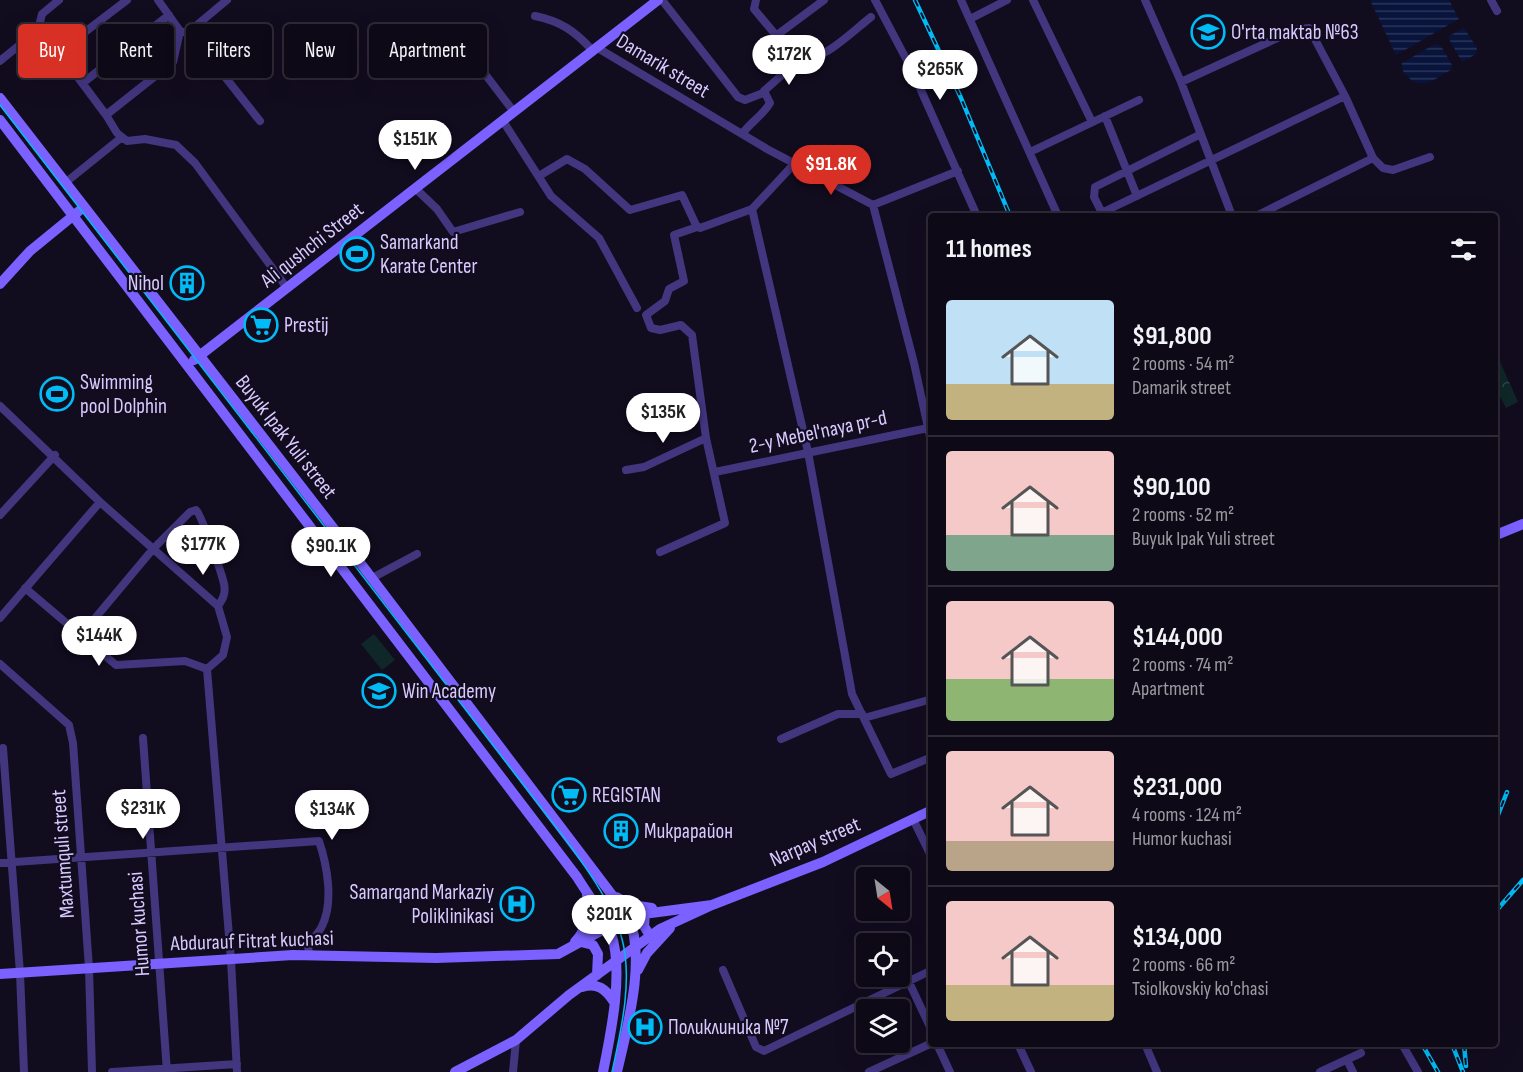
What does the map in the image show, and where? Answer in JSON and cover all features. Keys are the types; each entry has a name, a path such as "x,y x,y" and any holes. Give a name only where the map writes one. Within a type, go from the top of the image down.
{"main road":[{"name":"Ali qushchi Street","path":"188,365 654,2"},
{"name":"Buyuk Ipak Yuli street","path":"0,98 372,578 628,916"},
{"name":"Buyuk Ipak Yuli street","path":"0,120 586,892 608,927 616,959 614,1002 603,1072"},
{"path":"0,284 30,250 84,207"},
{"path":"1498,534 1523,524"},
{"name":"Narpay street","path":"455,1072 516,1041 616,959 650,936 712,905 824,862 928,812"},
{"path":"567,949 584,931 588,920 586,892"},
{"path":"612,894 631,905 670,910"},
{"name":"Narpay street","path":"608,927 628,916 712,905"},
{"path":"645,913 644,926 650,936"},
{"path":"617,1072 634,979 636,945 628,916"},
{"path":"634,979 647,953 681,919"},
{"name":"Abdurauf Fitrat kuchasi","path":"0,974 309,956 436,958 558,954 608,927"},
{"path":"581,942 593,945 598,954 597,975"},
{"path":"579,988 594,984 606,991 614,1002"}],"street":[{"path":"39,24 42,14 59,0"},
{"path":"86,31 127,0"},
{"path":"158,0 180,31 186,33"},
{"path":"198,24 227,0"},
{"path":"756,0 754,9 795,58 795,63"},
{"path":"777,35 824,0"},
{"path":"875,0 912,70 976,213"},
{"path":"961,0 1057,213"},
{"path":"970,19 1007,0"},
{"path":"1033,0 1092,122"},
{"path":"1146,0 1181,82 1232,213"},
{"path":"1491,0 1497,11"},
{"path":"654,2 738,97 745,100 763,93 795,63 809,61 830,51 871,17"},
{"path":"84,81 169,15"},
{"name":"Damarik street","path":"535,16 558,22 574,31 594,49 794,164 873,205"},
{"path":"1181,82 1295,30 1309,28 1345,96 1373,158 1383,168 1393,170 1430,157"},
{"path":"106,115 173,62 180,31"},
{"path":"0,61 18,46"},
{"path":"487,77 514,112"},
{"path":"82,78 106,115 127,141 145,140 176,145 195,163 287,288"},
{"path":"226,78 261,121"},
{"path":"742,134 753,120 769,107 770,104 763,93"},
{"path":"1101,213 1345,96"},
{"path":"1030,152 1138,100"},
{"path":"1105,116 1137,196"},
{"path":"502,121 551,196 599,238 637,308"},
{"path":"1099,213 1094,197 1095,187 1201,134"},
{"path":"65,183 122,137"},
{"path":"1262,213 1373,158"},
{"path":"538,177 567,159 585,169 630,210 682,195 697,227"},
{"path":"660,552 725,523 706,438 692,335 681,325 660,330 651,328 646,315 665,301 669,289 684,281 674,235 752,209 794,164"},
{"path":"928,428 912,351 873,205 957,171"},
{"path":"416,189 437,209 453,232 520,212"},
{"path":"752,209 808,452 852,694 891,774 928,759"},
{"path":"0,406 55,455 100,502 218,606 224,618 227,637 223,656 207,669"},
{"name":"2-y Mebel'naya pr-d","path":"715,471 928,428"},
{"path":"626,470 644,467 706,438"},
{"path":"0,515 55,455"},
{"path":"0,618 100,502"},
{"path":"81,635 153,549 190,512 196,510 202,515 210,547 225,586 224,597 218,606"},
{"path":"372,578 417,554"},
{"path":"25,588 116,665 185,661 207,669"},
{"name":"Maxtumquli street","path":"0,664 69,725 73,743 82,858 89,968 92,1072"},
{"path":"112,1072 237,1068 231,960 207,669"},
{"path":"781,739 838,714 863,716 928,700"},
{"name":"Humor kuchasi","path":"143,738 167,1070"},
{"path":"3,748 20,973 24,1072"},
{"path":"913,819 928,850"},
{"path":"0,863 319,841 324,859 328,894 326,915 319,931 308,945 309,956"},
{"path":"723,970 756,1047 764,1051 894,987"},
{"path":"910,979 928,972"},
{"path":"910,984 928,1022"},
{"path":"513,1072 516,1041"},
{"path":"869,1072 928,1045"},
{"path":"938,1047 950,1072"},
{"path":"1019,1047 1031,1072"},
{"path":"1146,1047 1157,1072"},
{"path":"1404,1047 1419,1072"},
{"path":"1320,1072 1361,1053"},
{"path":"1347,1060 1353,1072"}],"green space":[{"path":"1498,357 1518,402 1506,408 1498,393"},
{"path":"374,634 395,660 382,670 361,644"}],"water":[{"path":"1370,0 1449,0 1459,19 1396,55"},
{"path":"1464,28 1477,48 1476,54 1462,62 1449,36"},
{"path":"1435,44 1441,46 1452,65 1451,70 1429,82 1413,81 1403,72 1402,63"}],"tram line":[{"path":"0,105 559,831 595,882 618,925 625,955 626,988 612,1072"}],"railway":[{"path":"915,0 961,98 1009,213"},
{"path":"1498,815 1507,792"},
{"path":"1498,909 1523,880"},
{"path":"1424,1047 1438,1072"},
{"path":"1453,1047 1463,1072"},
{"path":"1464,1047 1466,1066"}],"place":[{"name":"O'rta maktab №63","path":"1208,32"},
{"name":"Samarkand Karate Center","path":"357,254"},
{"name":"Nihol","path":"187,283"},
{"name":"Prestij","path":"261,325"},
{"name":"Swimming pool Dolphin","path":"57,394"},
{"name":"Win Academy","path":"379,691"},
{"name":"REGISTAN","path":"569,795"},
{"name":"Микрарайон","path":"621,831"},
{"name":"Samarqand Markaziy Poliklinikasi","path":"517,904"},
{"name":"Поликлиника №7","path":"645,1027"}]}
